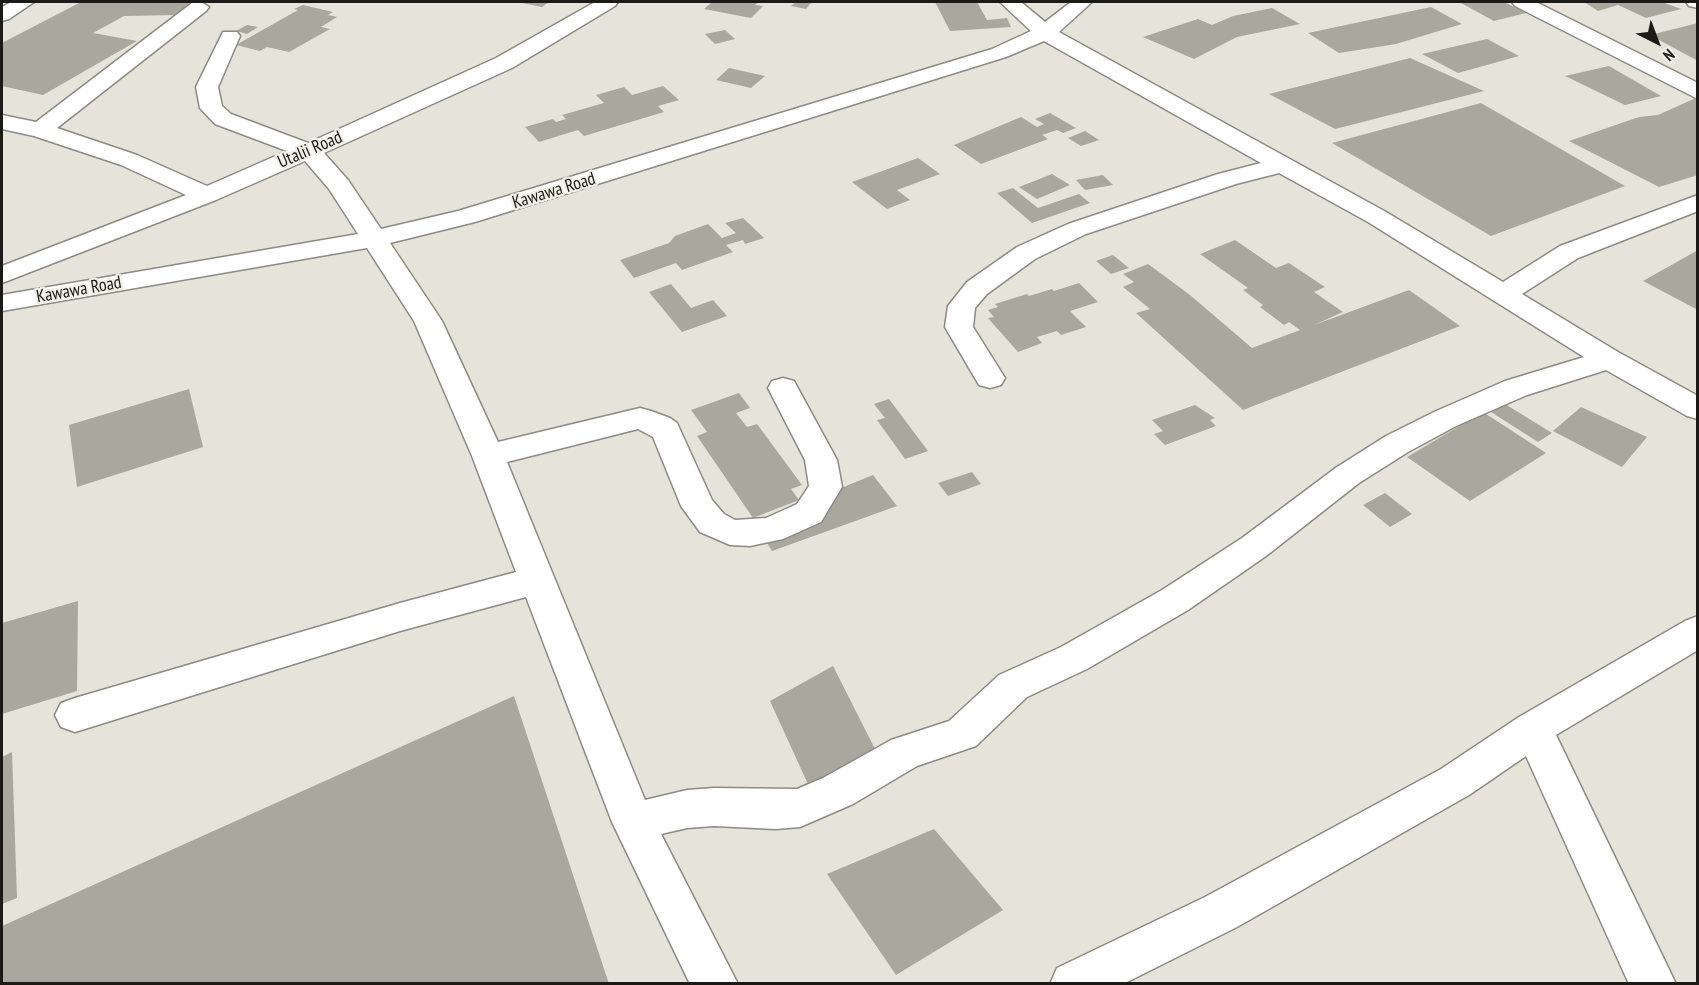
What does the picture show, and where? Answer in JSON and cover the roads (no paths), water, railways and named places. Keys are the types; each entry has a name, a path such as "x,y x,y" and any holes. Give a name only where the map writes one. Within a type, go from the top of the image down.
{"street":[{"path":"2,15 24,2"},
{"name":"Utalii Road","path":"2,275 207,195 504,63 608,2"},
{"path":"1010,2 1045,33 1377,217 1608,359 1698,409"},
{"name":"Kawawa Road","path":"2,303 375,239 466,217 559,191 999,53 1045,33 1082,2"},
{"path":"1522,2 1698,92"},
{"path":"40,130 199,8"},
{"path":"230,36 207,87 212,108 223,119 308,151 339,185 428,321 488,456 633,822 715,984"},
{"path":"2,122 40,130 129,160 207,195"},
{"path":"990,378 959,327 958,314 977,288 1026,253 1077,229 1227,179 1280,165"},
{"path":"1503,294 1569,252 1698,202"},
{"path":"633,822 687,809 800,808 838,791 905,752 962,734 1013,686 1074,658 1175,600 1254,547 1348,475 1397,444 1445,419 1516,388 1574,372 1608,359"},
{"path":"488,456 640,418 659,425 666,431 698,506 712,523 730,532 750,533 771,530 808,513 826,487 821,460 783,388"},
{"path":"75,715 400,617 537,580"},
{"path":"1073,984 1221,912 1455,782 1533,729 1698,631"},
{"path":"1533,729 1653,984"}]}
